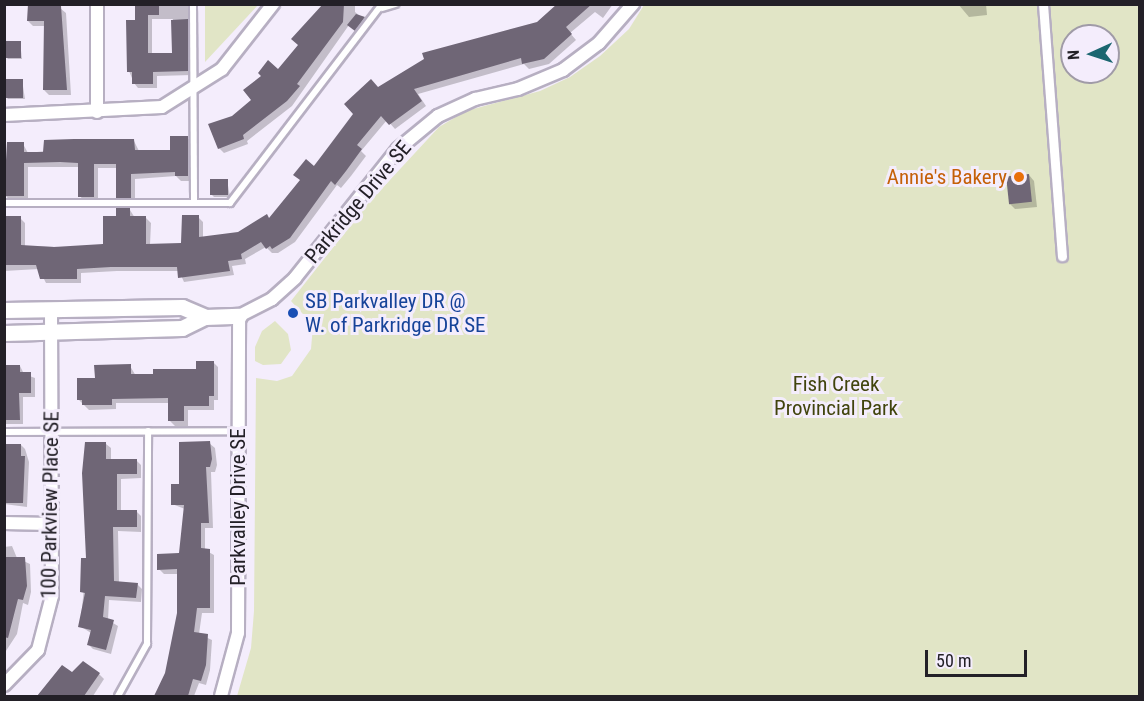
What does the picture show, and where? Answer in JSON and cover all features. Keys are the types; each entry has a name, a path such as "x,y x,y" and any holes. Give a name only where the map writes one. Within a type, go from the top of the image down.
{"street":[{"path":"97,4 97,112"},
{"path":"4,115 162,107 194,90 222,69 273,4"},
{"name":"Parkridge Drive SE","path":"239,316 272,299 295,278 398,149 438,116 563,70 599,43 633,4"},
{"path":"1043,4 1062,256"},
{"path":"4,310 182,307 205,317"},
{"name":"100 Parkview Place SE","path":"4,685 38,650 52,596 51,310"},
{"path":"4,333 182,328 205,317 239,316"},
{"name":"Parkvalley Drive SE","path":"222,696 238,633 239,316"},
{"path":"4,523 51,524"}],"lane":[{"path":"193,4 194,203"},
{"path":"4,203 230,203 382,6 395,4"},
{"path":"4,432 238,430"},
{"path":"118,696 147,644 148,431"}],"green space":[{"path":"205,5 258,5 205,62"},
{"name":"Fish Creek Provincial Park","path":"644,5 1139,5 1139,696 237,696 251,648 254,611 256,378 277,381 292,376 311,349 313,325 291,301 364,208 439,127 466,111 540,91 570,77 600,56 629,29"},
{"path":"275,321 288,334 291,350 281,364 263,365 255,361 255,347 262,331"}],"building":[{"path":"28,4 61,6 67,90 43,90 44,21 27,21"},
{"path":"135,4 159,4 159,15 148,15 148,53 172,53 171,20 188,19 188,71 153,72 153,84 132,84 132,72 127,72 126,20 135,20"},
{"path":"323,4 344,4 343,22 297,84 300,86 287,101 243,135 244,139 218,149 208,124 232,116 251,100 243,90 261,76 258,73 268,60 278,69 298,45 291,39"},
{"path":"557,4 592,4 566,27 572,34 544,59 522,64 521,58 414,89 422,101 389,125 381,116 357,145 362,149 346,171 335,185 331,181 290,238 272,249 270,246 266,249 261,242 241,254 242,259 228,261 230,271 178,278 177,267 111,267 77,269 77,279 40,279 36,265 4,265 5,216 21,216 21,245 54,247 103,244 103,216 116,216 116,208 130,208 130,216 146,216 146,244 181,243 182,215 199,215 199,237 238,232 267,214 269,218 300,180 293,175 306,159 314,166 353,114 344,104 371,79 378,87 424,59 422,53 537,22"},
{"path":"356,14 365,17 355,31 347,25"},
{"path":"4,41 21,41 21,58 4,58"},
{"path":"4,79 23,79 23,98 4,98"},
{"path":"170,136 188,136 188,176 175,176 175,172 131,174 131,198 116,198 116,164 94,164 94,197 78,197 78,163 60,162 24,163 24,196 4,196 7,142 24,142 24,152 43,152 44,140 134,139 135,150 170,150"},
{"path":"1029,174 1032,202 1009,204 1006,176"},
{"path":"210,179 228,179 228,195 210,195"},
{"path":"196,361 214,361 214,396 209,396 209,406 184,406 184,421 168,421 168,398 112,399 112,405 82,405 82,400 77,400 77,378 95,378 94,365 131,364 131,374 153,374 153,369 196,369"},
{"path":"4,365 20,365 20,372 31,372 31,393 19,393 20,420 4,420"},
{"path":"210,441 212,459 210,467 206,467 209,523 201,523 201,548 210,549 210,608 197,608 194,632 208,634 206,665 201,681 193,679 188,696 154,696 165,673 177,613 177,569 157,570 157,554 179,553 184,505 171,505 171,484 179,484 179,442"},
{"path":"85,442 106,442 106,459 137,459 137,474 117,474 117,510 137,510 137,527 113,527 114,581 138,583 136,598 105,596 103,617 114,620 106,650 87,645 91,630 78,627 85,593 80,592 81,558 86,558 82,473"},
{"path":"4,444 21,444 21,456 25,456 23,503 4,503"},
{"path":"4,557 25,557 27,586 23,600 18,599 8,638 4,637"},
{"path":"83,661 100,673 84,696 37,696 62,665 72,672"}],"place":[{"name":"Annie's Bakery","path":"1019,177"},
{"name":"SB Parkvalley DR @ W. of Parkridge DR SE","path":"293,313"}]}
